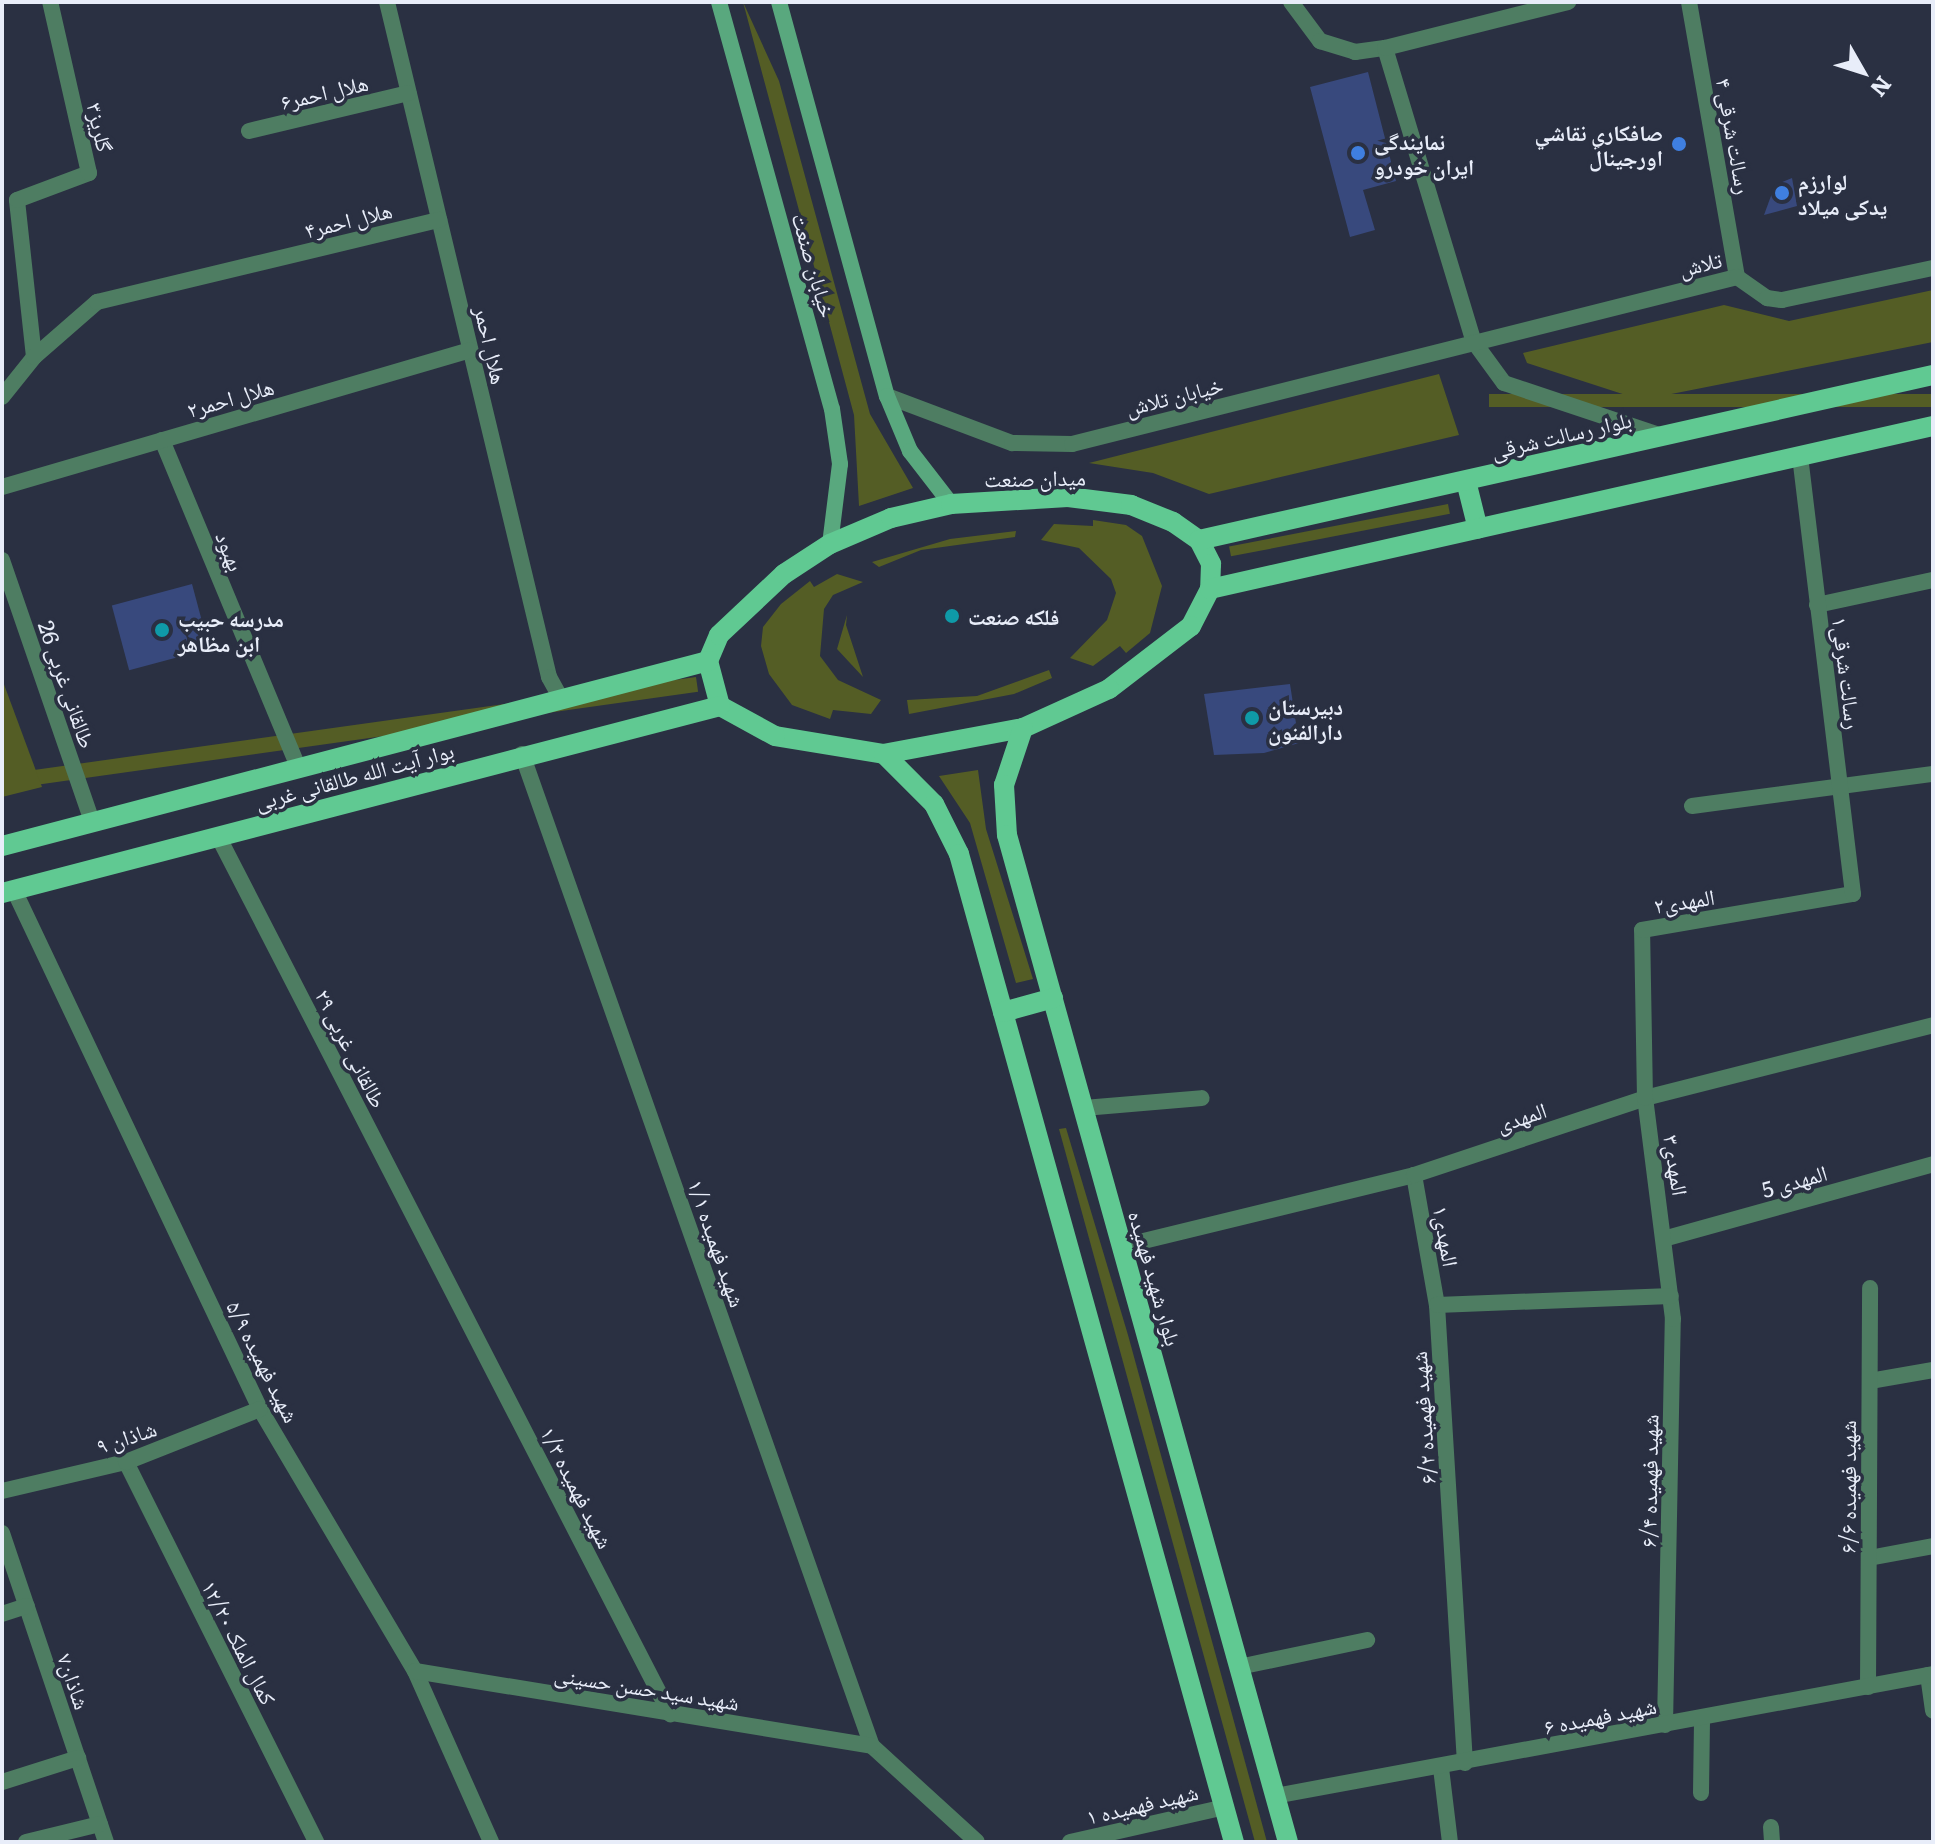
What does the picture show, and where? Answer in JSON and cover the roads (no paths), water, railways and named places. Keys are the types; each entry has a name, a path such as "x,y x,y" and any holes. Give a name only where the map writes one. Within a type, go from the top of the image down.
{"main road":[{"name":"خیابان صنعت","path":"719,2 832,409 840,464 830,544"},
{"name":"خیابان صنعت","path":"779,2 887,396 910,451 951,504"},
{"name":"بلوار رسالت شرقی","path":"1199,540 1933,375"},
{"path":"1210,589 1933,426"},
{"path":"1466,481 1478,529"},
{"name":"میدان صنعت","path":"708,661 719,635 747,605 830,544 891,518 951,504 1068,497 1131,505 1173,522 1199,540"},
{"path":"708,661 720,706 775,736 884,754 1023,728 1147,665 1191,626 1210,589 1211,564 1199,540"},
{"name":"بوار آیت الله طالقانی غربی","path":"2,846 560,697 708,661"},
{"name":"بوار آیت الله طالقانی غربی","path":"8,891 522,754 720,706"},
{"name":"بلوار شهید فهمیده","path":"1023,728 1004,785 1007,835 1288,1842"},
{"path":"884,754 934,804 959,854 1234,1842"},
{"path":"1003,1012 1053,998"}],"street":[{"name":"گلریز۳","path":"34,357 17,200 89,173 50,2"},
{"name":"هلال احمر","path":"387,2 549,677 560,697"},
{"path":"1291,2 1320,41 1355,52 1385,48 1565,2"},
{"name":"رسالت شرقی ۴","path":"1689,2 1737,277"},
{"path":"1385,48 1474,342 1504,383 1662,436"},
{"name":"هلال احمر۶","path":"249,131 409,93"},
{"name":"هلال احمر۴","path":"2,397 34,357 97,302 439,220"},
{"name":"تلاش","path":"1474,342 1737,277 1767,298 1782,300 1933,268"},
{"name":"خیابان تلاش","path":"887,396 1012,443 1072,444 1474,342"},
{"name":"هلال احمر۲","path":"2,487 470,350"},
{"name":"بهبود","path":"162,440 298,767"},
{"name":"رسالت شرقی۱","path":"1800,457 1853,894"},
{"name":"طالقانی غربی 26","path":"2,560 92,822"},
{"path":"1817,605 1933,580"},
{"name":"شهید فهمیده ۱/۱","path":"522,754 872,1746"},
{"path":"1692,806 1933,774"},
{"name":"طالقانی غربی ۲۹","path":"218,836 447,1280"},
{"name":"شهید فهمیده ۵/۹","path":"8,891 260,1409 415,1671 491,1842"},
{"name":"المهدی۲","path":"1645,1098 1642,930 1853,894"},
{"name":"المهدی","path":"1123,1246 1414,1175 1645,1098 1933,1025"},
{"path":"1084,1108 1202,1098"},
{"name":"المهدی۳","path":"1645,1098 1667,1238"},
{"name":"المهدی 5","path":"1667,1238 1933,1164"},
{"name":"المهدی۱","path":"1414,1175 1437,1305"},
{"name":"شهید فهمیده ۶/۴","path":"1665,1725 1671,1296 1667,1238"},
{"name":"شهید فهمیده ۱/۳","path":"447,1280 670,1714"},
{"name":"شهید فهمیده ۶/۶","path":"1868,1687 1870,1288"},
{"path":"1437,1305 1671,1296"},
{"name":"شهید فهمیده ۶/۲","path":"1437,1305 1465,1763"},
{"path":"1870,1381 1933,1370"},
{"name":"شاذان ۹","path":"2,1491 126,1462 260,1409"},
{"name":"کمال الملک ۱۲/۲۰","path":"126,1462 316,1842"},
{"name":"شاذان۷","path":"2,1533 106,1842"},
{"path":"1869,1558 1933,1546"},
{"path":"2,1614 27,1606"},
{"path":"1239,1667 1367,1640"},
{"name":"شهید سید حسن حسینی","path":"415,1671 872,1746"},
{"path":"1930,1674 1933,1711"},
{"name":"شهید فهمیده ۶","path":"1275,1796 1441,1768 1930,1674"},
{"path":"1701,1793 1702,1718"},
{"path":"872,1746 977,1842"},
{"path":"2,1782 78,1758"},
{"path":"1441,1768 1450,1842"},
{"name":"شهید فهمیده ۱","path":"1070,1842 1225,1807"},
{"path":"26,1842 100,1824"}],"place":[{"name":"صافكاري نقاشي اورجينال","path":"1679,144"},
{"name":"نمایندگی ایران خودرو","path":"1358,153"},
{"name":"لوارزم یدکی میلاد","path":"1782,193"},
{"name":"فلکه صنعت","path":"952,616"},
{"name":"مدرسه حبیب ابن مظاهر","path":"162,630"},
{"name":"دبیرستان دارالفنون","path":"1252,718"}]}
